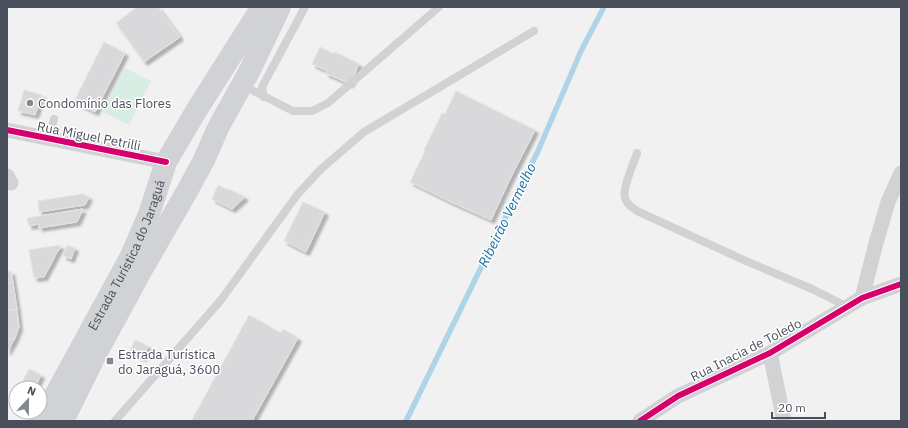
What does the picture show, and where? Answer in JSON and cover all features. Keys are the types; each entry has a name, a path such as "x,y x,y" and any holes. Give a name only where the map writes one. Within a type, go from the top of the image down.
{"main road":[{"name":"Estrada Turística do Jaraguá","path":"41,421 131,256 150,214 166,162 262,7"},
{"name":"Estrada Turística do Jaraguá","path":"64,421 95,356 204,160 218,128 242,84 280,7"},
{"path":"166,162 204,160"}],"street":[{"name":"Rua Miguel Petrilli","path":"7,130 166,162"},
{"path":"862,298 888,202 901,173"},
{"name":"Rua Inacia de Toledo","path":"640,421 678,396 770,353 862,298 901,284"},
{"path":"770,353 784,421"}],"lane":[{"path":"264,97 262,87 305,7"},
{"path":"242,84 264,97 294,110 312,111 328,104 439,7"},
{"path":"115,421 221,300 297,195 321,169 364,132 534,31"},
{"path":"49,139 54,119"},
{"path":"637,152 625,188 624,198 630,206 637,211 848,306"}],"green space":[{"path":"125,68 151,81 129,125 103,112"}],"building":[{"path":"137,7 158,7 180,37 144,62 116,23"},
{"path":"104,42 125,53 95,112 74,102"},
{"path":"320,47 334,54 335,52 359,64 350,84 325,73 327,71 312,64"},
{"name":"Condomínio das Flores","path":"24,90 42,95 35,115 18,111"},
{"path":"456,91 535,130 491,220 410,182 442,113 445,114"},
{"path":"218,185 245,197 232,209 212,199"},
{"path":"83,194 89,197 85,205 39,212 38,201"},
{"path":"303,202 325,212 306,252 284,241"},
{"path":"83,209 77,222 39,228 39,224 29,226 27,218"},
{"path":"61,245 44,277 34,278 29,250"},
{"path":"67,245 75,248 71,259 63,256"},
{"path":"11,271 13,283 7,284 7,272"},
{"path":"13,283 17,309 7,311 7,284"},
{"path":"17,309 19,327 15,338 8,339 7,311"},
{"path":"249,315 281,333 283,329 298,338 252,421 193,421 192,420"},
{"path":"15,338 7,352 7,339"},
{"path":"135,340 148,346 143,358 130,351"},
{"path":"29,369 41,375 39,380 23,380"}],"waterway":[{"name":"Ribeirão Vermelho","path":"406,421 538,151 581,51 604,7"}],"cycle path":[{"path":"7,130 166,162"},
{"path":"640,421 678,396 770,353 862,298 901,284"}],"place":[{"name":"Condomínio das Flores","path":"30,103"},
{"name":"Estrada Turística do Jaraguá, 3600","path":"110,361"}]}
